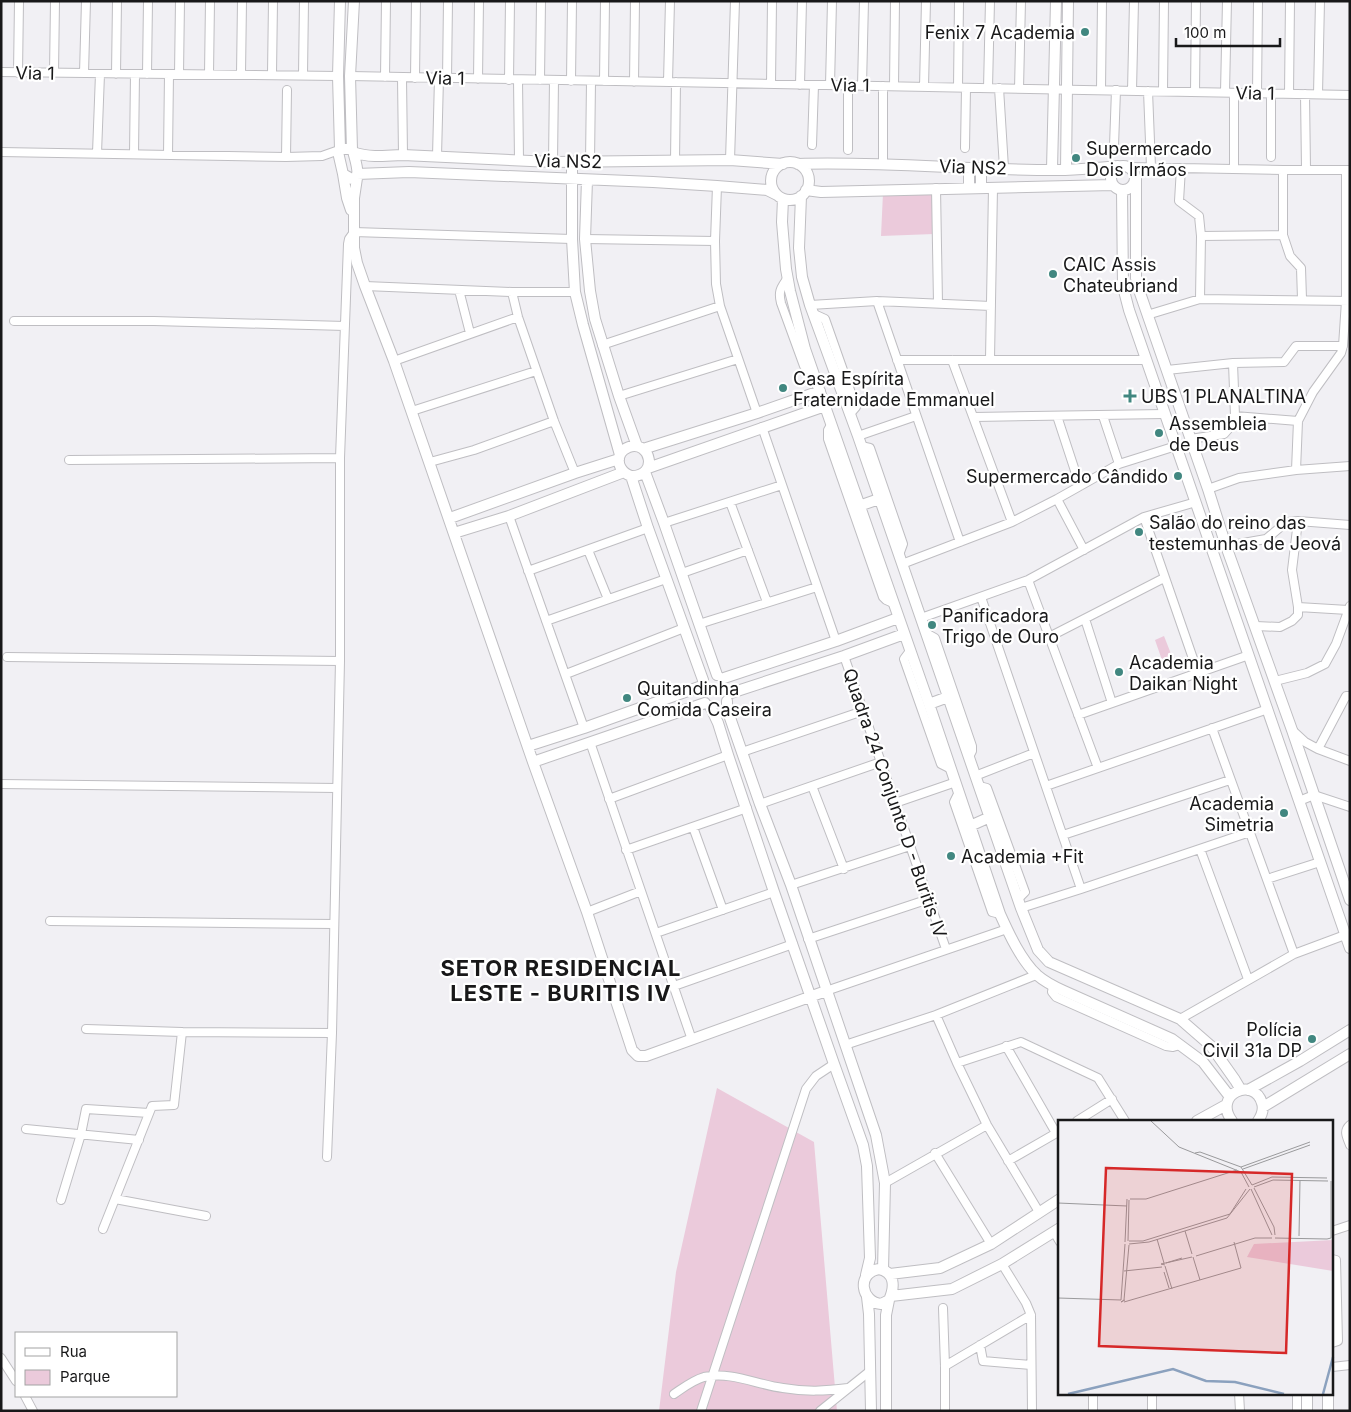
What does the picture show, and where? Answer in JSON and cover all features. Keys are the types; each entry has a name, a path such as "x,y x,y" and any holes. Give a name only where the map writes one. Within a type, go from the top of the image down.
{"street":[{"path":"18,72 19,1"},
{"path":"54,1 54,73"},
{"path":"84,74 86,1"},
{"path":"116,74 117,1"},
{"path":"147,74 148,1"},
{"path":"179,74 180,1"},
{"path":"210,1 210,74"},
{"path":"241,74 242,1"},
{"path":"272,74 273,1"},
{"path":"303,75 304,1"},
{"path":"340,1 339,150 347,198 355,220"},
{"path":"354,1 350,76 353,151 357,176 354,198 354,248 365,286 450,518 533,762 587,912 632,1050 638,1056 646,1056 811,995 1007,929"},
{"path":"385,77 386,1"},
{"path":"415,78 416,1"},
{"path":"437,156 448,1"},
{"path":"478,79 479,1"},
{"path":"508,80 510,1"},
{"path":"540,80 541,1"},
{"path":"571,81 572,1"},
{"path":"604,81 605,1"},
{"path":"634,82 635,1"},
{"path":"670,1 675,161"},
{"path":"730,160 735,1"},
{"path":"770,84 772,1"},
{"path":"800,85 802,1"},
{"path":"830,85 832,1"},
{"path":"862,86 864,1"},
{"path":"894,86 895,1"},
{"path":"924,87 926,1"},
{"path":"958,87 959,1"},
{"path":"988,88 990,1"},
{"path":"1020,88 1021,1"},
{"path":"1052,170 1056,1"},
{"path":"1066,170 1068,1"},
{"path":"1101,90 1102,1"},
{"path":"1132,90 1134,1"},
{"path":"1163,91 1164,1"},
{"path":"1195,92 1196,1"},
{"path":"1224,92 1227,1"},
{"path":"1256,93 1258,1"},
{"path":"1289,94 1290,1"},
{"path":"1318,94 1320,1"},
{"name":"Via 1","path":"1,72 338,76"},
{"path":"97,153 100,74"},
{"path":"134,154 135,74"},
{"path":"168,155 169,74"},
{"name":"Via 1","path":"350,76 1350,94"},
{"path":"402,78 403,154"},
{"path":"518,80 519,160"},
{"path":"553,162 554,80"},
{"path":"590,162 591,81"},
{"path":"812,145 814,85"},
{"path":"848,86 848,150"},
{"path":"883,86 883,164"},
{"path":"965,148 966,88"},
{"path":"999,88 1004,168"},
{"path":"286,157 287,90"},
{"path":"1114,146 1116,90"},
{"path":"1148,91 1151,167"},
{"path":"1234,92 1234,169"},
{"path":"1271,93 1272,157"},
{"path":"1305,94 1306,169"},
{"path":"1,152 286,157 322,156 339,150"},
{"name":"Via NS2","path":"339,150 353,151 371,156 403,154 553,162 730,160 783,164"},
{"path":"1052,151 1066,151"},
{"path":"322,156 340,162"},
{"path":"572,162 572,239 575,292 620,457 619,464 627,474 684,628 701,683 700,696 708,704 718,723 774,892 864,1145 867,1166 870,1258 864,1284 869,1314 871,1411"},
{"path":"803,193 795,199 789,200 780,197 773,190 771,178 778,167 783,164 798,164 808,176 808,183 803,193 799,248 802,277 977,781 1038,950 1049,962 1180,1019 1211,1046 1244,1090 1254,1092 1258,1096 1263,1115 1313,1077 1350,1054"},
{"name":"Via NS2","path":"798,164 883,164 1052,170 1124,167 1348,170"},
{"path":"1350,900 1276,681 1226,546 1147,315 1136,278 1136,178 1135,173 1124,167 1112,172 1111,176 1118,188 1123,286 1129,310 1350,948"},
{"path":"969,168 969,188"},
{"path":"981,168 982,188"},
{"path":"1181,168 1180,201 1200,216 1200,299"},
{"path":"1283,170 1283,235 1290,256 1301,268 1302,300"},
{"path":"1296,470 1298,421 1313,392 1341,353 1343,346 1348,301 1348,170"},
{"name":"Via NS2","path":"343,174 352,178 409,172 717,186 767,190 780,197"},
{"path":"1118,188 1128,190 1135,183 1136,178"},
{"path":"587,180 585,239 594,319 619,396 640,448 649,458 646,470 699,624 721,676 730,685 727,709 791,885 876,1135 884,1183 886,1272 893,1284 886,1315 886,1411"},
{"path":"717,186 716,284 720,306 757,414"},
{"path":"936,188 938,303"},
{"name":"Via NS2","path":"803,193 936,188 1118,188"},
{"path":"990,360 993,188"},
{"path":"780,197 788,279 805,349 1000,914 1007,929 1022,956 1036,975 1053,986 1172,1039 1203,1062 1228,1101 1226,1111 1231,1120"},
{"path":"354,232 572,239"},
{"path":"326,1157 332,1033 338,788 340,458 348,244 354,232"},
{"path":"1201,236 1283,235"},
{"path":"585,239 715,241"},
{"path":"365,286 512,292 575,292"},
{"path":"459,290 470,333"},
{"path":"512,292 518,317 536,371 575,473"},
{"path":"1147,315 1200,299 1348,301"},
{"path":"812,310 876,301 991,306"},
{"path":"876,301 960,542"},
{"path":"602,345 720,306"},
{"path":"394,361 518,317"},
{"path":"14,321 345,326"},
{"path":"1167,370 1233,363 1284,362 1296,346 1343,346"},
{"path":"619,396 738,359"},
{"path":"897,360 1146,360"},
{"path":"952,360 1012,522"},
{"path":"1190,439 1224,434 1232,425 1235,416 1233,363"},
{"path":"412,411 536,371"},
{"path":"450,518 620,457 627,448 640,448 757,414 820,391"},
{"path":"454,532 510,516 627,474 636,476 646,470 762,427 825,406"},
{"path":"858,436 916,416"},
{"path":"1057,416 1080,486"},
{"path":"974,417 1104,416 1166,418 1174,421 1183,417"},
{"path":"1104,416 1119,464"},
{"path":"1235,416 1298,421"},
{"path":"430,462 474,450 554,422"},
{"path":"832,425 828,430 828,440 883,597 893,603"},
{"path":"762,427 836,641"},
{"path":"1171,433 1177,429 1186,428"},
{"path":"861,446 870,448 903,544 900,559"},
{"path":"900,559 960,542 1012,522 1119,464 1176,446"},
{"path":"69,460 340,458"},
{"path":"1208,489 1239,478 1296,470 1350,466"},
{"path":"664,523 782,485"},
{"path":"859,506 880,499"},
{"path":"1057,499 1084,550"},
{"path":"730,502 767,602"},
{"path":"921,618 1028,580 1144,517 1196,502"},
{"path":"510,516 584,728"},
{"path":"1144,517 1198,674"},
{"path":"1256,626 1280,627 1292,621 1298,615 1292,570 1298,521"},
{"path":"1226,546 1266,539 1288,522 1350,525"},
{"path":"528,571 648,528"},
{"path":"588,550 608,599"},
{"path":"682,573 748,550"},
{"path":"1218,566 1224,567 1233,563"},
{"path":"1223,580 1232,575 1237,575"},
{"path":"1049,638 1164,578"},
{"path":"546,621 666,579"},
{"path":"1028,580 1098,768"},
{"path":"699,624 817,586"},
{"path":"980,597 1081,889"},
{"path":"1276,681 1308,673 1325,664 1336,644 1349,608 1298,607"},
{"path":"528,746 584,728 701,683 707,676 721,676 836,641 898,618"},
{"path":"1084,619 1112,703"},
{"path":"566,674 684,628"},
{"path":"926,633 934,638 940,653 972,746 969,757"},
{"path":"533,762 708,704 720,706 729,697 904,634"},
{"path":"910,651 904,659 941,764 951,769"},
{"name":"Quadra 24 Conjunto D - Buritis IV","path":"844,656 946,949"},
{"path":"1078,715 1249,656"},
{"path":"7,657 340,661"},
{"path":"1318,749 1346,696 1350,696"},
{"path":"929,704 948,698"},
{"path":"1046,786 1268,708"},
{"path":"742,752 863,710"},
{"path":"1212,728 1294,954"},
{"path":"1292,730 1304,742 1350,761"},
{"path":"590,742 692,1040"},
{"path":"977,781 1034,753"},
{"path":"609,799 728,755"},
{"path":"760,804 881,762"},
{"path":"1063,835 1230,780"},
{"path":"977,781 988,788 1025,892 1020,903"},
{"path":"1295,788 1310,782"},
{"path":"1,784 338,788"},
{"path":"812,786 844,869"},
{"path":"895,803 957,787"},
{"path":"957,787 954,802 992,912 1000,914"},
{"path":"1299,801 1314,795 1350,807"},
{"path":"626,850 746,808"},
{"path":"970,826 990,818"},
{"path":"693,827 723,910"},
{"path":"1020,903 1081,889 1250,832"},
{"path":"791,885 910,846"},
{"path":"1200,849 1248,979"},
{"path":"1267,879 1320,862"},
{"path":"587,912 641,891"},
{"path":"656,933 774,892"},
{"path":"808,939 928,899"},
{"path":"50,921 334,924"},
{"path":"1180,1019 1294,954 1345,935"},
{"path":"674,986 793,944"},
{"path":"845,1045 936,1015 1036,975"},
{"path":"936,1015 987,1124 1039,1212"},
{"path":"86,1028 182,1032 332,1033"},
{"path":"1199,1120 1228,1101 1233,1094 1300,1061 1350,1030"},
{"path":"103,1229 152,1106 174,1105 182,1032"},
{"path":"957,1063 1021,1042 1098,1078 1124,1120"},
{"path":"1006,1046 1058,1132 1008,1161"},
{"path":"1300,1061 1304,1074 1313,1077"},
{"path":"701,1411 806,1089 816,1076 834,1064"},
{"path":"1079,1120 1112,1099"},
{"path":"61,1200 81,1134 86,1109 149,1113"},
{"path":"884,1183 987,1124"},
{"path":"1350,1125 1346,1128 1345,1132 1350,1145"},
{"path":"26,1129 139,1140"},
{"path":"935,1153 991,1244"},
{"path":"115,1199 206,1216"},
{"path":"866,1275 875,1270 886,1272 940,1268 991,1244 1058,1201"},
{"path":"1334,1230 1350,1225"},
{"path":"867,1297 881,1304 890,1298 952,1289 1002,1264 1057,1230"},
{"path":"1334,1260 1336,1260 1338,1341 1334,1342"},
{"path":"1002,1264 1026,1302 1031,1315 1032,1411"},
{"path":"943,1308 945,1411"},
{"path":"945,1366 1031,1315"},
{"path":"980,1345 983,1361 1031,1365"},
{"path":"1,1358 15,1379"},
{"path":"1334,1366 1350,1365"},
{"path":"820,1411 870,1371"},
{"path":"674,1394 694,1381 712,1376 738,1377 783,1388 821,1392 848,1388"},
{"path":"1093,1394 1093,1411"},
{"path":"1152,1394 1152,1411"},
{"path":"1240,1394 1240,1411"},
{"path":"1297,1394 1297,1411"},
{"path":"1307,1394 1307,1411"},
{"path":"1328,1394 1328,1411"},
{"path":"25,1397 33,1411"}],"green space":[{"path":"932,192 934,234 881,236 883,193"},
{"path":"1164,636 1173,659 1163,663 1155,640"},
{"path":"717,1088 814,1142 837,1411 659,1411 676,1272"}],"place":[{"name":"Fenix 7 Academia","path":"1085,32"},
{"name":"Supermercado Dois Irmãos","path":"1076,158"},
{"name":"CAIC Assis Chateubriand","path":"1053,274"},
{"name":"Casa Espírita Fraternidade Emmanuel","path":"783,388"},
{"name":"UBS 1 PLANALTINA","path":"1130,396"},
{"name":"Assembleia de Deus","path":"1159,433"},
{"name":"Supermercado Cândido","path":"1178,476"},
{"name":"Salão do reino das testemunhas de Jeová","path":"1139,532"},
{"name":"Panificadora Trigo de Ouro","path":"932,625"},
{"name":"Academia Daikan Night","path":"1119,672"},
{"name":"Quitandinha Comida Caseira","path":"627,698"},
{"name":"Academia Simetria","path":"1284,813"},
{"name":"Academia +Fit","path":"951,856"},
{"name":"Polícia Civil 31a DP","path":"1312,1039"}],"district":[{"name":"SETOR RESIDENCIAL LESTE - BURITIS IV","path":"561,980"}]}
